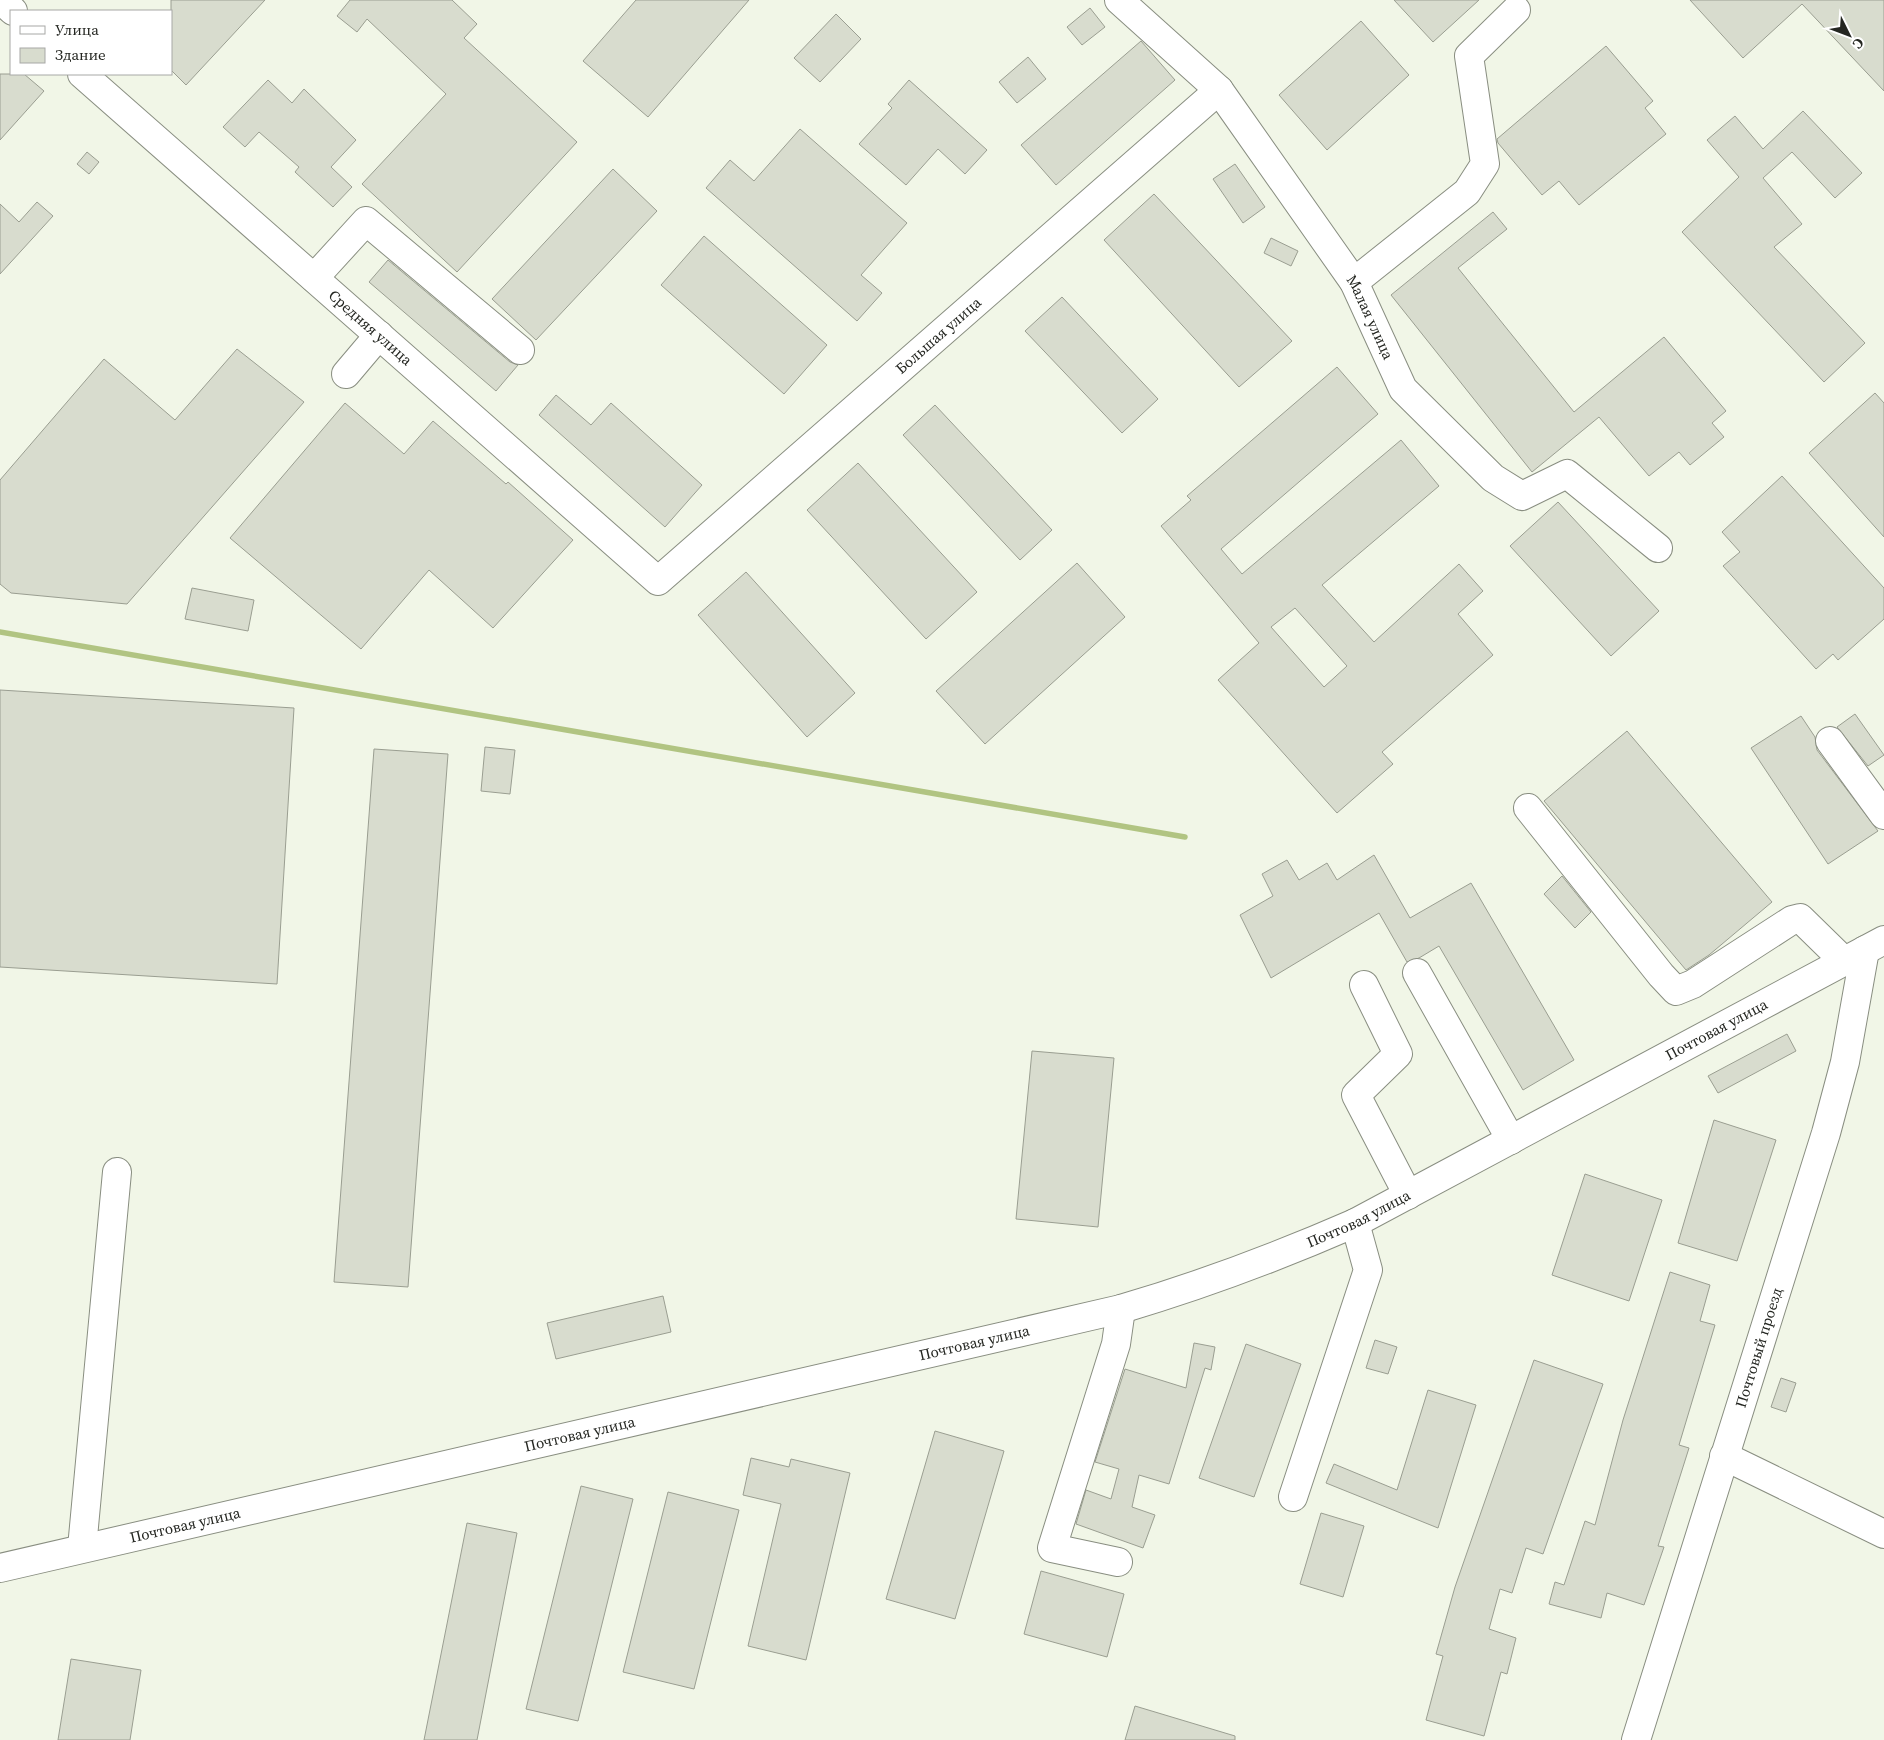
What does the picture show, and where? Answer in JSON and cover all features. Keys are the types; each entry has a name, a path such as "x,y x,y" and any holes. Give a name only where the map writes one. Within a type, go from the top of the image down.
{"street":[{"path":"1,0 12,10"},
{"name":"Малая улица","path":"1119,0 1219,90 1354,282 1403,389 1493,478 1522,496 1567,474 1658,548"},
{"path":"1354,282 1467,192 1485,164 1469,56 1516,10"},
{"name":"Средняя улица","path":"83,75 658,581"},
{"name":"Большая улица","path":"658,581 1219,90"},
{"path":"314,278 366,221 520,350"},
{"path":"346,374 378,335"},
{"path":"1830,742 1884,815"},
{"path":"1528,808 1661,975 1676,990 1693,984 1792,920 1800,918 1865,950"},
{"name":"Почтовая улица","path":"0,1568 1121,1309 1196,1287 1280,1256 1355,1223 1865,950"},
{"name":"Почтовый проезд","path":"1636,1740 1826,1133 1845,1062 1865,950"},
{"path":"1417,973 1511,1140"},
{"path":"1364,985 1398,1054 1356,1094 1408,1195"},
{"path":"82,1548 117,1172"},
{"path":"1293,1497 1368,1270 1355,1223"},
{"path":"1118,1562 1052,1548 1116,1344 1121,1309"},
{"path":"1724,1456 1884,1534"}],"building":[{"path":"171,0 265,0 186,85 172,71"},
{"path":"350,0 452,0 477,24 464,38 577,142 457,272 362,184 446,94 367,19 357,32 337,16"},
{"path":"636,0 749,0 648,117 583,61"},
{"path":"1394,0 1479,0 1433,42"},
{"path":"1690,0 1884,0 1884,91 1802,4 1743,58"},
{"path":"1090,8 1105,27 1082,45 1067,27"},
{"path":"836,14 861,39 820,82 794,58"},
{"path":"1361,21 1409,75 1327,150 1279,95"},
{"path":"1141,41 1175,80 1056,185 1021,145"},
{"path":"1606,46 1653,101 1645,108 1666,134 1579,205 1559,181 1542,195 1498,143 1497,139"},
{"path":"1028,57 1046,79 1017,103 999,82"},
{"path":"0,74 25,75 44,91 0,140"},
{"path":"268,80 292,103 304,89 356,140 331,167 352,187 333,207 295,172 299,167 259,132 245,147 223,127"},
{"path":"909,80 987,150 965,174 938,149 906,185 859,144 892,108 888,104"},
{"path":"1803,111 1862,173 1835,198 1792,152 1763,178 1802,224 1774,247 1865,343 1824,382 1682,232 1739,177 1707,140 1735,116 1763,149"},
{"path":"800,129 907,223 861,275 882,293 857,321 706,188 730,160 754,181"},
{"path":"87,152 99,162 89,174 77,164"},
{"path":"1235,164 1265,207 1243,223 1213,179"},
{"path":"613,169 657,211 536,340 492,299"},
{"path":"1154,194 1292,341 1239,387 1104,240"},
{"path":"37,202 53,216 0,274 0,204 19,222"},
{"path":"1493,212 1507,229 1458,268 1574,412 1664,337 1726,411 1712,423 1724,437 1690,465 1679,452 1649,476 1599,417 1532,472 1391,295"},
{"path":"704,236 827,345 784,394 661,285"},
{"path":"1271,238 1298,251 1291,266 1264,253"},
{"path":"388,260 510,362 518,365 496,391 369,282"},
{"path":"1062,297 1158,399 1122,433 1025,331"},
{"path":"237,349 304,402 127,604 11,593 0,584 0,480 104,359 175,420"},
{"path":"1337,367 1378,414 1221,549 1242,574 1401,440 1439,486 1322,585 1374,642 1459,564 1483,591 1458,614 1493,655 1382,752 1393,764 1337,813 1218,680 1259,643 1161,526 1191,500 1187,496","holes":["1295,608 1347,666 1324,687 1271,627"]},
{"path":"1875,393 1884,403 1884,537 1809,453"},
{"path":"556,395 591,425 611,403 702,485 665,527 539,415"},
{"path":"345,403 404,454 433,421 506,484 508,482 573,540 493,628 429,570 361,649 230,538"},
{"path":"935,405 1052,530 1020,560 903,435"},
{"path":"858,463 977,592 926,639 807,510"},
{"path":"1782,476 1884,588 1884,619 1838,660 1833,654 1816,669 1723,566 1740,552 1722,532"},
{"path":"1558,502 1659,611 1611,656 1510,546"},
{"path":"1077,563 1125,617 985,744 936,691"},
{"path":"746,572 855,693 807,737 698,615"},
{"path":"192,588 254,600 248,631 185,619"},
{"path":"0,690 294,708 277,984 0,967"},
{"path":"1855,714 1884,755 1868,766 1837,727"},
{"path":"1801,716 1815,737 1817,750 1878,831 1828,864 1751,748"},
{"path":"1627,731 1772,902 1709,955 1686,970 1544,801"},
{"path":"485,747 515,750 510,794 481,791"},
{"path":"374,749 448,754 408,1287 334,1282"},
{"path":"1374,855 1410,918 1471,883 1574,1060 1523,1090 1439,946 1419,958 1407,962 1379,913 1271,978 1240,915 1273,896 1262,874 1287,860 1299,880 1327,863 1337,880"},
{"path":"1562,876 1591,912 1575,928 1544,894"},
{"path":"1787,1034 1796,1051 1718,1093 1708,1076"},
{"path":"1032,1051 1114,1058 1098,1227 1016,1219"},
{"path":"1714,1120 1776,1140 1737,1261 1678,1243"},
{"path":"1585,1174 1662,1200 1629,1301 1552,1275"},
{"path":"1670,1272 1710,1285 1700,1321 1715,1325 1679,1445 1689,1448 1658,1546 1664,1547 1644,1605 1607,1593 1601,1618 1549,1604 1555,1582 1564,1585 1585,1521 1595,1525 1623,1420"},
{"path":"663,1296 671,1332 556,1359 547,1323"},
{"path":"1375,1340 1397,1347 1388,1374 1366,1368"},
{"path":"1194,1343 1215,1347 1211,1370 1205,1368 1169,1484 1139,1475 1132,1507 1155,1515 1143,1548 1076,1524 1086,1490 1111,1499 1119,1469 1095,1462 1125,1369 1186,1388"},
{"path":"1246,1344 1301,1364 1254,1497 1199,1478"},
{"path":"1534,1360 1603,1384 1543,1554 1526,1548 1512,1593 1500,1589 1489,1629 1516,1638 1507,1674 1501,1672 1484,1736 1426,1720 1443,1656 1436,1654 1455,1587"},
{"path":"1781,1378 1796,1383 1786,1412 1771,1407"},
{"path":"1428,1390 1476,1405 1438,1528 1326,1483 1334,1464 1397,1490"},
{"path":"935,1431 1004,1451 955,1619 886,1599"},
{"path":"751,1458 789,1467 791,1459 850,1473 806,1660 748,1646 781,1504 743,1495"},
{"path":"581,1486 633,1499 578,1721 526,1709"},
{"path":"668,1492 739,1510 694,1689 623,1672"},
{"path":"1321,1513 1364,1526 1343,1597 1300,1584"},
{"path":"467,1523 517,1533 477,1740 424,1740"},
{"path":"1041,1571 1124,1594 1107,1657 1024,1634"},
{"path":"71,1659 141,1670 130,1740 58,1740"},
{"path":"1135,1706 1235,1736 1235,1740 1125,1740"}],"waterway":[{"path":"0,632 1185,837"}]}
